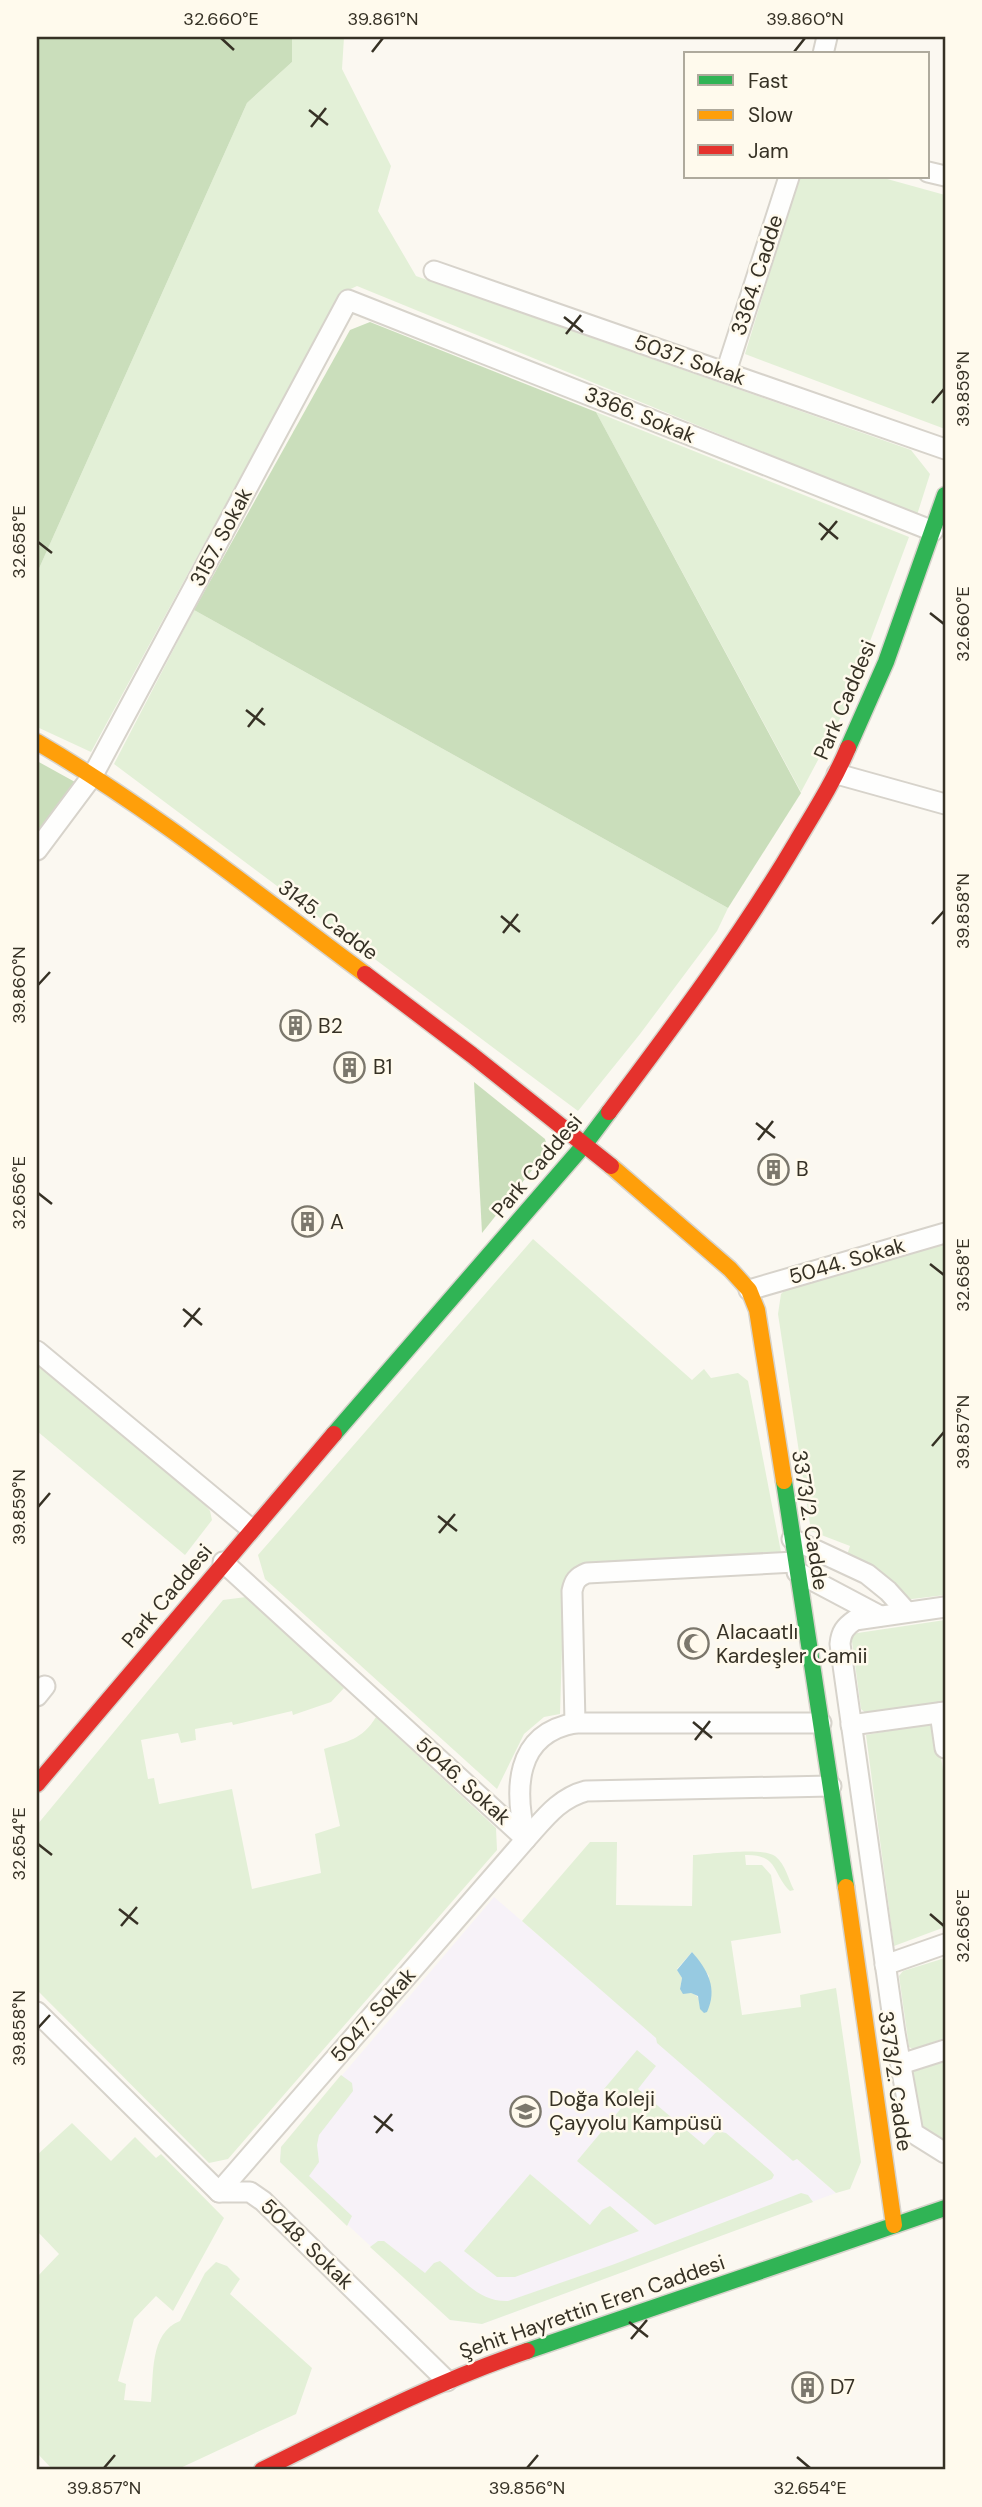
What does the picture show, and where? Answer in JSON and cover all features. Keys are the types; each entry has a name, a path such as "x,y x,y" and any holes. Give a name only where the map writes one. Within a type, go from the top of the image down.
{"street":[{"name":"3364. Cadde","path":"726,372 789,178"},
{"name":"5037. Sokak","path":"435,271 945,449"},
{"name":"3366. Sokak","path":"348,300 933,531"},
{"name":"3157. Sokak","path":"37,850 93,775 348,300"},
{"name":"Park Caddesi","path":"37,1784 251,1529 585,1144 719,965 769,889 837,774 886,662 945,495"},
{"name":"3145. Cadde","path":"37,742 93,775 212,859 585,1144"},
{"path":"837,774 945,804"},
{"name":"3373/2. Cadde","path":"585,1144 730,1269 749,1290 757,1310 831,1786 894,2225"},
{"name":"5044. Sokak","path":"749,1290 945,1233"},
{"path":"37,1351 251,1529"},
{"path":"792,1539 867,1574 888,1591 906,1612"},
{"name":"5046. Sokak","path":"223,1562 526,1839 558,1804 586,1791 831,1786"},
{"path":"575,1723 572,1591 576,1579 587,1573 796,1567 880,1616"},
{"path":"945,1607 855,1620 846,1626 841,1634 840,1644 885,1965 913,2133 945,2153"},
{"path":"851,1725 943,1712 945,1748"},
{"path":"526,1839 520,1810 521,1770 538,1742 550,1731 575,1723 821,1723"},
{"name":"5047. Sokak","path":"219,2192 526,1839"},
{"path":"885,1965 945,1944"},
{"path":"37,2012 219,2192"},
{"path":"901,2064 945,2050"},
{"name":"5048. Sokak","path":"219,2192 250,2192 263,2201 447,2381"},
{"name":"Şehit Hayrettin Eren Caddesi","path":"262,2470 362,2420 489,2363 945,2208"}],"shaded area":[{"name":"Doğa Koleji Çayyolu Kampüsü","path":"494,1897 836,2193 482,2324 450,2320 280,2162 281,2147"}],"green space":[{"path":"37,37 292,37 292,62 247,103 37,573"},
{"path":"292,37 344,37 342,69 391,166 378,211 416,276 911,450 930,474 917,515 357,286 340,294 91,752 37,727 37,573 247,103 292,62"},
{"path":"799,178 884,178 945,195 945,429 745,354"},
{"path":"370,322 596,412 801,793 728,908 194,610 350,330"},
{"path":"596,412 909,537 844,711 801,792"},
{"path":"194,610 728,908 717,931 578,1111 114,764"},
{"path":"37,761 75,782 37,833"},
{"path":"474,1082 545,1139 548,1150 482,1233"},
{"path":"533,1239 692,1380 704,1369 711,1378 738,1373 748,1381 781,1552 588,1565 573,1571 564,1584 560,1714 544,1717 524,1734 497,1789 265,1579 258,1555"},
{"path":"945,1240 945,1595 904,1600 846,1558 850,1546 811,1531 778,1314 781,1294 793,1282"},
{"path":"37,1364 196,1494 210,1511 212,1520 185,1555 37,1431"},
{"path":"246,1597 344,1688 331,1702 293,1715 292,1711 233,1725 232,1722 195,1729 196,1740 181,1743 178,1733 141,1740 148,1779 154,1778 159,1804 232,1789 252,1889 321,1873 315,1834 340,1826 324,1749 360,1735 376,1717 496,1828 497,1850 228,2159 209,2163 37,1990 37,1825 223,1600"},
{"path":"945,1620 945,1703 866,1713 861,1709 851,1634"},
{"path":"936,1722 945,1785 945,1927 894,1946 866,1735"},
{"path":"590,1842 617,1842 616,1905 692,1906 693,1855 749,1851 775,1856 794,1890 790,1891 784,1885 769,1861 745,1855 746,1865 762,1865 771,1875 781,1933 731,1941 742,2015 801,2007 800,1995 836,1988 861,2162 850,2189 836,2193 797,2159 793,2161 522,1921","holes":["692,1952 709,1976 700,2006 697,1996 680,1989 682,1978 677,1969"]},
{"path":"945,1958 945,2038 913,2049 909,2047 899,1976 903,1971"},
{"path":"637,2050 656,2066 638,2089 704,2145 717,2131 726,2133 771,2171 774,2175 772,2179 655,2225 577,2161 623,2106 604,2089"},
{"path":"945,2059 945,2144 922,2130 913,2072 917,2068"},
{"path":"341,2075 352,2083 353,2091 319,2135 319,2162 309,2176 352,2216 347,2226 280,2162 281,2147"},
{"path":"72,2123 111,2161 135,2137 156,2158 161,2154 224,2218 173,2311 156,2296 134,2319 118,2381 126,2384 124,2400 151,2402 153,2368 158,2345 170,2327 180,2321 205,2273 216,2262 227,2266 240,2279 230,2294 312,2368 296,2414 176,2470 53,2470 37,2453 37,2277 59,2254 37,2231 37,2155"},
{"path":"530,2174 590,2225 602,2210 610,2206 639,2231 515,2277 497,2277 464,2251"},
{"path":"801,2193 808,2195 813,2202 482,2324 450,2320 370,2247 378,2241 384,2241 425,2273 434,2263 440,2261 479,2293 488,2298 508,2301 612,2265"}],"water":[{"path":"692,1952 710,1980 712,1995 707,2012 704,2013 700,2009 698,1996 683,1994 680,1989 682,1978 677,1970"}],"traffic: fast":[{"path":"848,748 886,662 945,495"},
{"path":"334,1434 585,1144 609,1112"},
{"path":"784,1481 846,1887"},
{"path":"527,2351 945,2208"}],"traffic: slow":[{"path":"37,742 163,824 365,974"},
{"path":"611,1166 730,1269 749,1290 757,1310 784,1481"},
{"path":"846,1887 894,2225"}],"traffic: jam":[{"path":"609,1112 683,1013 776,876 837,772 848,748"},
{"path":"365,974 611,1166"},
{"path":"37,1784 334,1434"},
{"path":"262,2470 426,2391 527,2351"}],"place":[{"name":"B2","path":"295,1026"},
{"name":"B1","path":"350,1067"},
{"name":"B","path":"773,1169"},
{"name":"A","path":"307,1222"},
{"name":"Alacaatlı Kardeşler Camii","path":"693,1644"},
{"name":"Doğa Koleji Çayyolu Kampüsü","path":"526,2111"},
{"name":"D7","path":"807,2387"}]}
